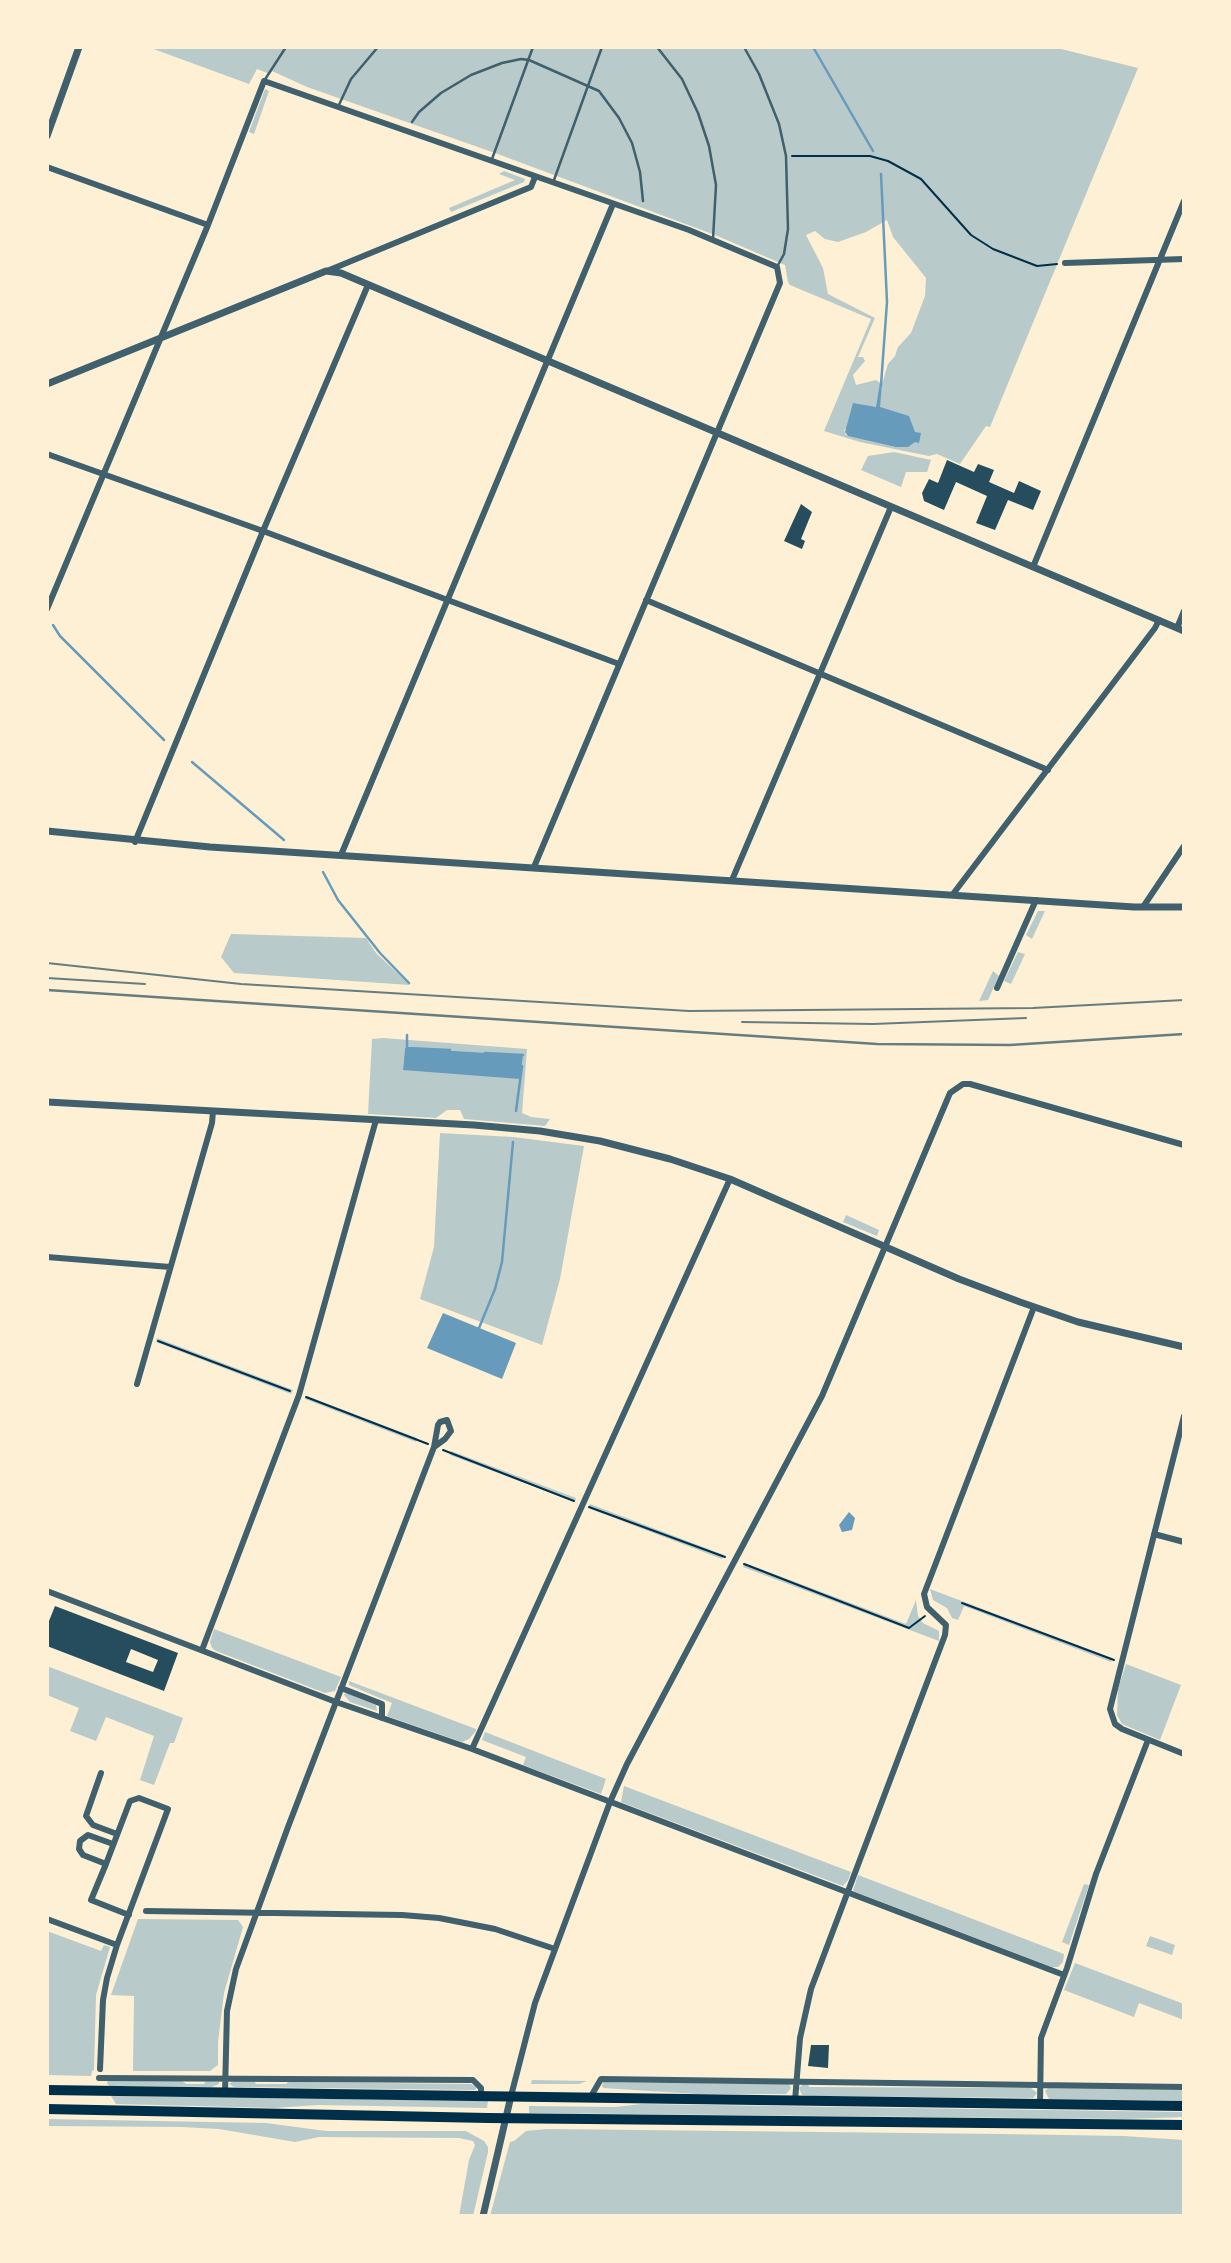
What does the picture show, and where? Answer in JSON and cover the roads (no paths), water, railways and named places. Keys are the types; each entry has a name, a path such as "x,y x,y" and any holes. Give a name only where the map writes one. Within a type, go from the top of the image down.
{"main road":[{"path":"47,2090 1184,2106"},
{"path":"47,2109 507,2118 1184,2125"}],"street":[{"path":"47,136 79,47"},
{"path":"47,609 162,337 264,81 713,240 777,267 780,283 534,867"},
{"path":"47,167 208,225"},
{"path":"47,384 531,187 535,177"},
{"path":"1033,567 1184,201"},
{"path":"341,855 612,204"},
{"path":"1065,263 1184,259"},
{"path":"326,271 368,285 1180,629 1184,611"},
{"path":"135,842 368,285"},
{"path":"47,454 263,531 619,664"},
{"path":"732,880 891,506"},
{"path":"646,600 1048,770"},
{"path":"953,894 1159,620"},
{"path":"47,831 135,842 1143,907 1184,907"},
{"path":"1143,907 1184,846"},
{"path":"997,988 1036,900"},
{"path":"483,2216 535,2003 610,1802 627,1764 818,1404 950,1093 962,1084 970,1084 1184,1146"},
{"path":"47,1102 500,1126 568,1135 647,1152 730,1179 987,1290 1088,1324 1184,1347"},
{"path":"137,1384 212,1123 213,1111"},
{"path":"202,1650 299,1395 376,1120"},
{"path":"472,1749 730,1179"},
{"path":"47,1257 170,1267"},
{"path":"795,2101 800,2038 811,1989 945,1635 946,1625 927,1607 924,1594 1034,1307"},
{"path":"1184,1416 1110,1709 1115,1724 1122,1729 1184,1754"},
{"path":"225,2092 227,2011 236,1969 434,1447"},
{"path":"1154,1534 1184,1542"},
{"path":"47,1591 336,1702 472,1749 1064,1975"},
{"path":"341,1688 382,1704 382,1718"},
{"path":"1040,2105 1041,2038 1097,1874 1148,1740"},
{"path":"101,1773 86,1816 93,1825 117,1834"},
{"path":"100,2069 103,2000 117,1944 129,1915 168,1809 139,1798 130,1801 91,1900 129,1915"},
{"path":"106,1864 83,1855 79,1843 83,1837 90,1835 113,1844"},
{"path":"146,1911 402,1915 439,1918 495,1929 555,1948"},
{"path":"47,1919 117,1944"},
{"path":"99,2078 473,2080 481,2088 481,2096"},
{"path":"590,2098 601,2079 1184,2087"}],"lane":[{"path":"264,81 286,47"},
{"path":"338,107 351,79 378,47"},
{"path":"491,162 533,47"},
{"path":"553,183 602,47"},
{"path":"657,47 682,79 698,113 709,146 716,185 713,240"},
{"path":"744,47 759,74 779,124 786,156 788,229 784,254 777,267"},
{"path":"412,122 419,112 442,93 471,75 502,63 529,60 599,91 620,118 632,143 640,172 643,201"}],"water":[{"path":"880,383 880,407 909,416 915,432 921,433 919,443 896,447 848,436 845,432 853,403 876,407"},
{"path":"405,1048 523,1055 520,1079 403,1070"},
{"path":"443,1313 516,1343 502,1379 427,1348"},
{"path":"849,1512 855,1518 852,1530 842,1532 839,1525"}],"waterway":[{"path":"813,47 873,151"},
{"path":"881,174 887,302 881,385"},
{"path":"53,625 60,636 164,740"},
{"path":"192,762 284,840"},
{"path":"323,872 338,900 380,953 409,983"},
{"path":"407,1035 407,1048 450,1050"},
{"path":"485,1053 523,1055"},
{"path":"516,1111 522,1066"},
{"path":"479,1328 495,1289 502,1262 513,1142"}],"tram line":[{"path":"47,963 241,984 689,1011 1033,1008 1184,1000"},
{"path":"47,978 145,984"},
{"path":"742,1022 873,1024 1026,1018"}],"railway":[{"path":"47,990 877,1044 1010,1045 1184,1034"}]}
